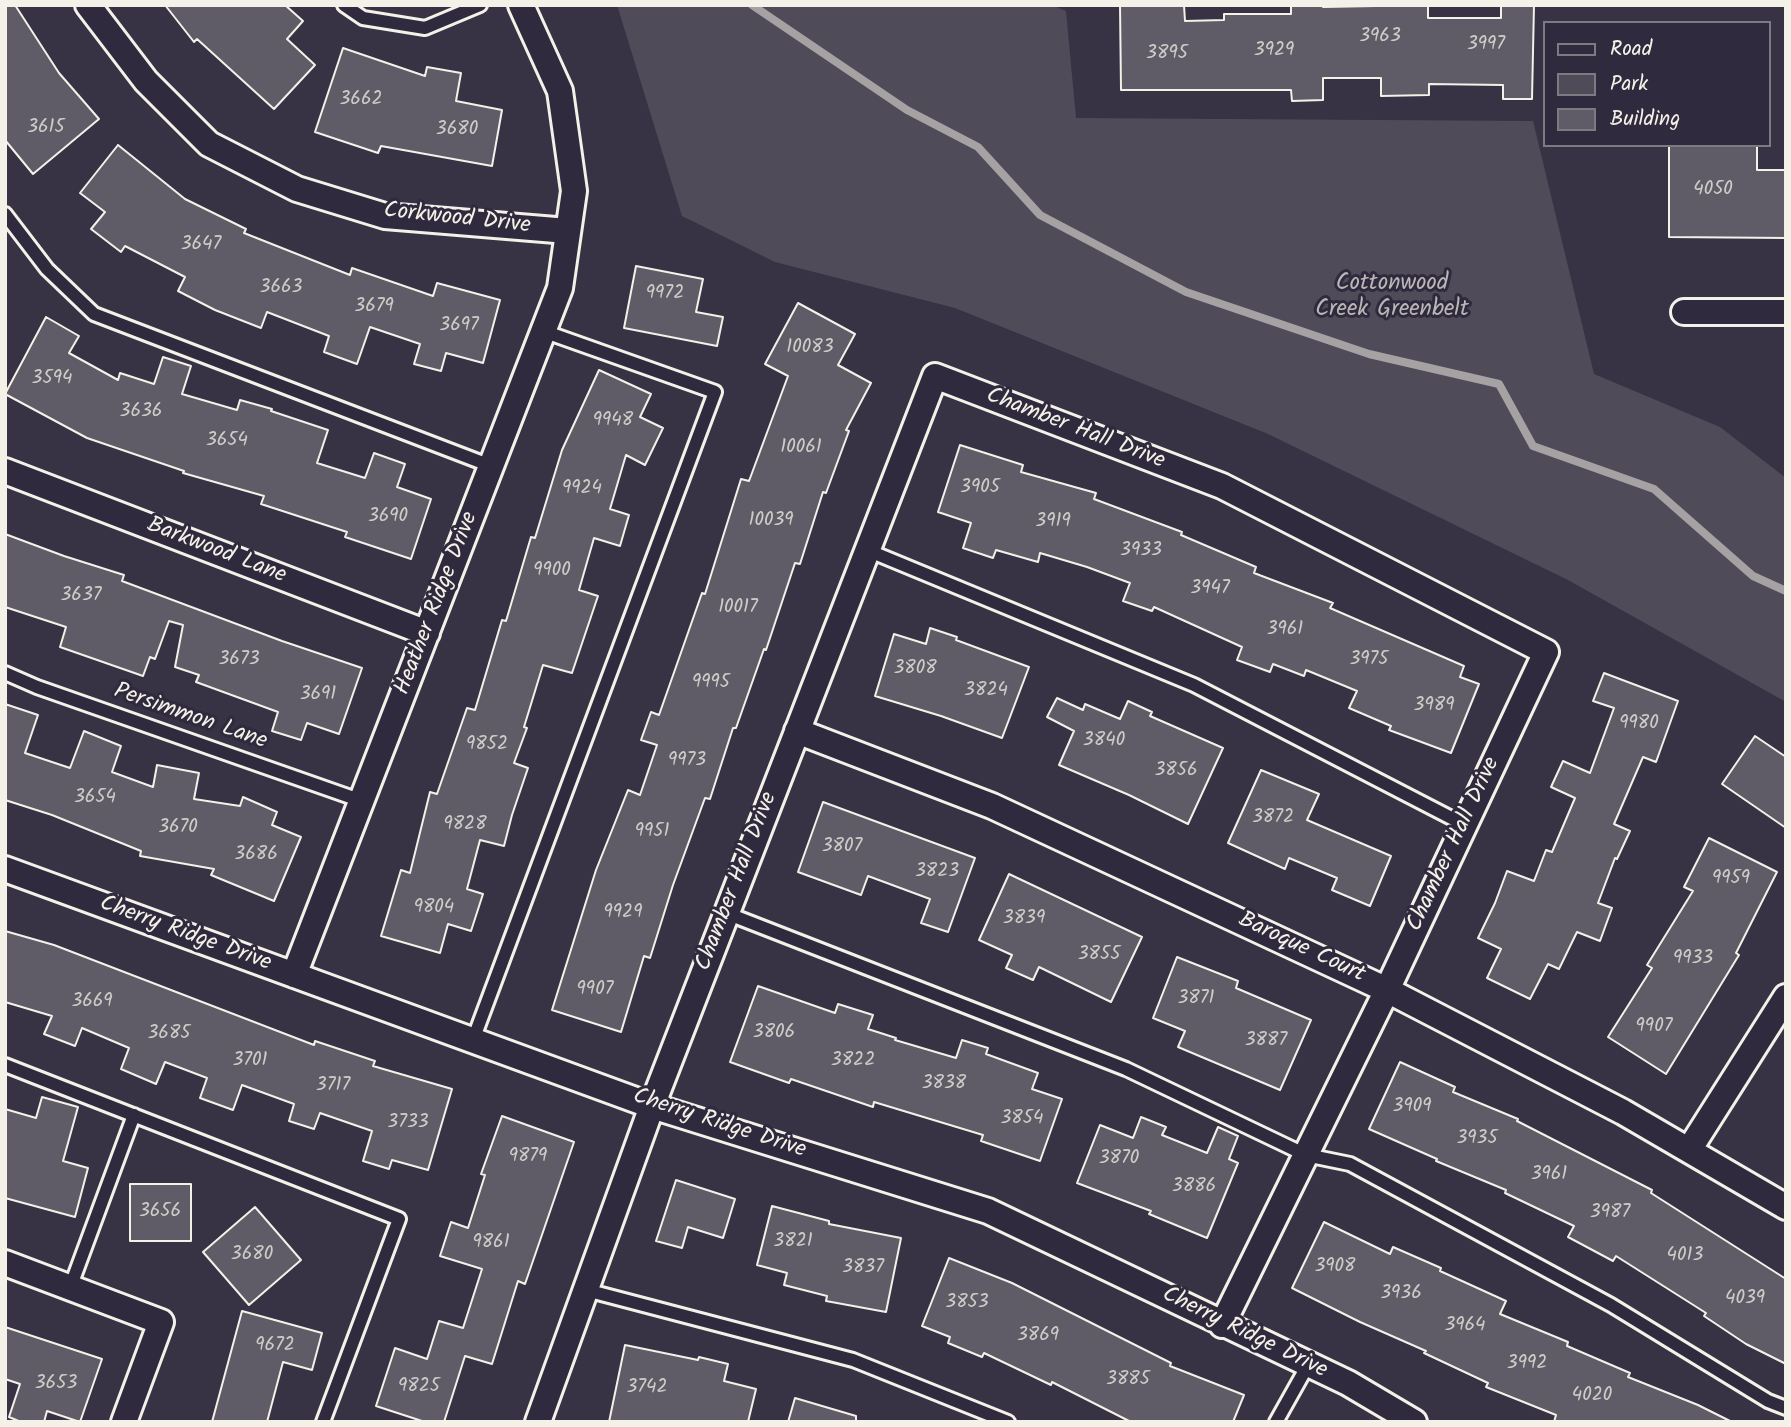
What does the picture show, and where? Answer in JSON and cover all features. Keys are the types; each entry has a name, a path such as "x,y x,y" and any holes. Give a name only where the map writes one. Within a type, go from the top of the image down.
{"street":[{"name":"Corkwood Drive","path":"88,5 146,81 209,144 297,188 385,216 568,231"},
{"name":"Heather Ridge Drive","path":"294,975 560,288 574,191 560,91 521,5"},
{"path":"1684,312 1786,312"},
{"name":"Chamber Hall Drive","path":"538,1422 652,1105 935,376 1222,486 1546,652 1387,990 1222,1325"},
{"name":"Barkwood Lane","path":"5,471 427,633"},
{"name":"Baroque Court","path":"797,731 992,806 1387,990 1623,1112 1786,1207"},
{"name":"Cherry Ridge Drive","path":"5,869 652,1105 988,1211 1348,1383 1414,1422"},
{"path":"1689,1150 1786,997"},
{"path":"5,1263 161,1322 124,1422"}],"lane":[{"path":"344,5 363,18 425,28 480,5"},
{"path":"5,214 47,269 94,314 491,466"},
{"path":"473,1040 715,392 543,331"},
{"path":"867,550 1194,685 1465,825"},
{"name":"Persimmon Lane","path":"5,673 37,687 362,801"},
{"path":"726,913 1126,1069 1306,1155 1350,1164 1611,1305 1768,1401 1786,1408"},
{"path":"5,1065 399,1219 323,1422"},
{"path":"70,1288 134,1115"},
{"path":"586,1290 853,1360 1008,1422"},
{"path":"1276,1422 1308,1365"}],"green space":[{"name":"Cottonwood Creek Greenbelt","path":"617,5 1052,5 1066,11 1076,118 1533,121 1594,374 1720,427 1786,478 1786,702 1568,580 1268,434 955,308 775,262 682,216"}],"building":[{"path":"5,5 15,5 59,73 99,119 33,174 5,140"},
{"path":"165,5 285,5 303,21 287,39 315,65 274,109 197,39 194,42"},
{"path":"1120,5 1184,5 1185,21 1224,20 1224,14 1291,14 1291,5 1428,5 1428,18 1501,18 1501,5 1534,5 1532,99 1503,99 1503,85 1429,84 1429,95 1381,96 1381,78 1323,78 1323,100 1292,101 1291,90 1121,90"},
{"path":"343,48 425,76 427,67 461,73 456,101 502,110 492,166 381,146 378,153 315,132"},
{"path":"118,145 185,199 246,229 244,233 350,275 352,268 433,296 437,283 500,300 483,363 446,353 441,371 414,364 420,344 370,327 357,364 324,352 329,336 267,312 261,328 215,310 178,291 185,277 125,246 121,252 91,229 105,212 80,193"},
{"path":"1669,147 1757,147 1757,170 1786,170 1786,238 1669,237"},
{"path":"636,266 703,279 696,312 723,317 717,346 624,328"},
{"path":"798,303 855,334 838,365 871,383 846,430 849,431 826,493 823,492 800,564 795,563 766,650 764,649 736,728 733,728 710,799 705,798 650,958 644,956 621,1032 552,1010 596,870 628,790 640,795 657,745 641,740 651,712 659,715 702,593 705,594 741,479 749,481 788,376 765,364"},
{"path":"46,317 79,336 69,353 118,380 120,373 154,384 163,357 191,366 182,394 237,410 240,400 328,430 317,463 365,478 374,453 405,464 397,487 431,499 411,559 345,537 347,532 261,504 264,496 183,473 184,471 87,438 5,394"},
{"path":"599,370 651,394 640,417 663,428 645,465 626,455 610,509 629,515 620,546 594,538 579,590 598,596 572,673 543,665 524,727 527,728 514,763 528,768 504,846 480,840 467,889 483,894 471,931 448,924 440,953 381,936 401,870 410,873 430,792 437,794 467,708 475,710 502,620 506,621 531,537 535,538 562,450"},
{"path":"960,445 1023,465 1021,472 1096,493 1094,499 1182,532 1181,535 1256,567 1254,573 1333,603 1330,608 1464,666 1460,677 1479,684 1451,753 1389,730 1391,726 1349,708 1357,691 1306,670 1304,676 1273,664 1270,672 1237,660 1242,647 1154,607 1152,611 1123,601 1130,583 1040,553 1038,562 996,550 993,558 963,548 971,523 938,512"},
{"path":"5,534 124,575 122,581 362,668 339,734 307,723 301,740 272,731 278,712 196,682 199,675 175,667 183,625 169,621 155,659 150,657 143,676 60,647 66,627 5,607"},
{"path":"930,628 1029,667 1002,738 875,696 894,634 926,644"},
{"path":"1604,673 1678,701 1656,762 1643,757 1614,824 1630,831 1617,859 1615,858 1598,903 1612,908 1600,941 1577,932 1559,969 1548,964 1530,999 1487,978 1501,949 1478,938 1507,871 1534,881 1546,850 1552,852 1575,798 1551,787 1563,761 1590,773 1614,708 1593,701"},
{"path":"1057,698 1083,710 1085,704 1120,719 1128,701 1152,712 1150,716 1223,748 1188,824 1059,765 1074,731 1047,717"},
{"path":"5,704 38,715 25,753 70,768 84,731 121,746 112,772 153,787 157,765 199,773 194,799 240,806 243,797 277,812 272,825 301,837 274,901 211,875 214,869 140,856 141,851 52,815 5,800"},
{"path":"1755,736 1786,757 1786,828 1722,784"},
{"path":"1261,770 1319,794 1307,820 1391,856 1370,906 1332,890 1337,878 1289,858 1285,869 1228,843"},
{"path":"823,802 975,858 948,932 921,923 930,899 868,876 861,895 798,872"},
{"path":"1709,838 1777,872 1736,953 1739,955 1666,1074 1608,1037 1652,968 1647,965 1693,891 1684,887"},
{"path":"1009,874 1142,937 1111,1002 1039,967 1033,980 1006,968 1012,955 979,940"},
{"path":"5,931 54,945 314,1045 315,1041 375,1061 373,1066 452,1089 428,1170 392,1160 389,1169 363,1161 372,1131 320,1113 314,1129 289,1121 294,1104 242,1085 233,1110 200,1098 207,1078 165,1062 156,1084 121,1069 129,1048 82,1028 75,1046 44,1034 52,1016 5,1002"},
{"path":"1177,957 1238,981 1236,988 1311,1020 1280,1090 1178,1047 1185,1031 1153,1018"},
{"path":"758,986 835,1013 838,1004 873,1015 868,1029 896,1038 895,1040 956,1058 962,1040 988,1048 986,1054 1038,1073 1032,1089 1062,1099 1040,1161 981,1141 983,1135 874,1102 873,1107 791,1079 789,1083 730,1062"},
{"path":"1400,1062 1455,1087 1453,1092 1518,1119 1517,1121 1652,1190 1651,1193 1786,1279 1786,1364 1746,1344 1704,1316 1706,1313 1616,1256 1613,1261 1568,1237 1574,1226 1505,1193 1506,1190 1369,1129"},
{"path":"42,1097 78,1107 63,1161 88,1168 75,1217 5,1198 5,1109 36,1118"},
{"path":"502,1116 574,1142 525,1284 518,1281 492,1364 465,1356 444,1422 425,1422 376,1406 395,1348 427,1359 439,1321 463,1328 482,1269 440,1256 451,1222 468,1228 485,1175 481,1174"},
{"path":"1141,1117 1166,1127 1162,1135 1207,1153 1218,1127 1238,1136 1229,1159 1238,1163 1207,1238 1149,1214 1151,1211 1077,1183 1100,1125 1133,1138"},
{"path":"676,1180 735,1199 723,1238 688,1227 682,1248 656,1241"},
{"path":"130,1184 191,1184 191,1241 130,1241"},
{"path":"772,1206 829,1221 829,1224 901,1238 886,1312 826,1301 827,1296 784,1285 787,1273 757,1265"},
{"path":"255,1207 301,1260 249,1305 203,1252"},
{"path":"1324,1222 1390,1254 1393,1247 1441,1268 1440,1271 1506,1301 1500,1314 1568,1342 1567,1346 1630,1373 1628,1377 1698,1405 1732,1422 1554,1422 1556,1415 1486,1387 1488,1383 1424,1353 1426,1351 1292,1288"},
{"path":"949,1258 1012,1283 1171,1363 1170,1366 1244,1395 1233,1422 1131,1422 1052,1382 1051,1385 984,1353 982,1357 948,1343 950,1337 922,1326"},
{"path":"242,1311 322,1333 312,1370 283,1362 267,1422 212,1422"},
{"path":"5,1327 102,1359 80,1422 47,1411 44,1422 21,1422 9,1417 20,1384 5,1379"},
{"path":"625,1345 728,1364 724,1381 756,1389 748,1422 609,1422"},
{"path":"795,1398 856,1416 856,1422 788,1422"}],"waterway":[{"path":"752,5 907,110 978,147 1040,215 1186,292 1369,354 1499,384 1533,446 1654,489 1753,576 1786,591"}]}
